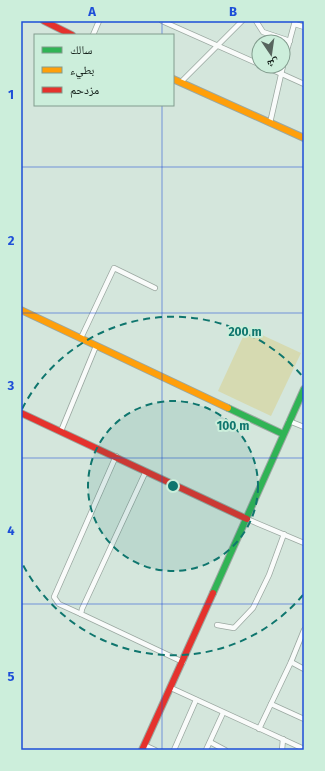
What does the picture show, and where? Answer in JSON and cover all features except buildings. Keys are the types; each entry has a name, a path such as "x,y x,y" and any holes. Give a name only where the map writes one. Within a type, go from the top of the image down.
{"street":[{"path":"44,21 70,34"},
{"path":"93,34 99,21"},
{"path":"162,21 251,60"},
{"path":"181,82 242,21"},
{"path":"256,21 263,32 268,34"},
{"path":"291,38 295,22 304,27"},
{"path":"270,123 281,74"},
{"path":"283,74 304,84"},
{"path":"174,79 304,138"},
{"path":"81,338 114,268 155,288"},
{"path":"21,310 283,434"},
{"path":"61,431 96,346"},
{"path":"155,750 143,747 183,662 304,389"},
{"path":"21,413 146,470 247,519 304,543"},
{"path":"289,421 304,427"},
{"path":"116,456 54,595 54,599 59,604 183,662"},
{"path":"81,614 146,470"},
{"path":"217,625 234,628 253,608 269,575 284,534"},
{"path":"259,728 291,662 304,630"},
{"path":"291,662 304,668"},
{"path":"171,688 304,749"},
{"path":"174,750 196,700"},
{"path":"271,704 304,719"},
{"path":"206,750 223,712"},
{"path":"282,750 283,739"},
{"path":"210,742 225,750"}],"green space":[{"path":"247,328 301,353 271,416 218,391"}],"traffic: fast":[{"path":"213,593 304,389"},
{"path":"228,408 283,434"}],"traffic: slow":[{"path":"174,79 304,138"},
{"path":"21,310 228,408"}],"traffic: jam":[{"path":"44,21 70,34"},
{"path":"21,413 247,519"},
{"path":"142,750 213,593"}]}
